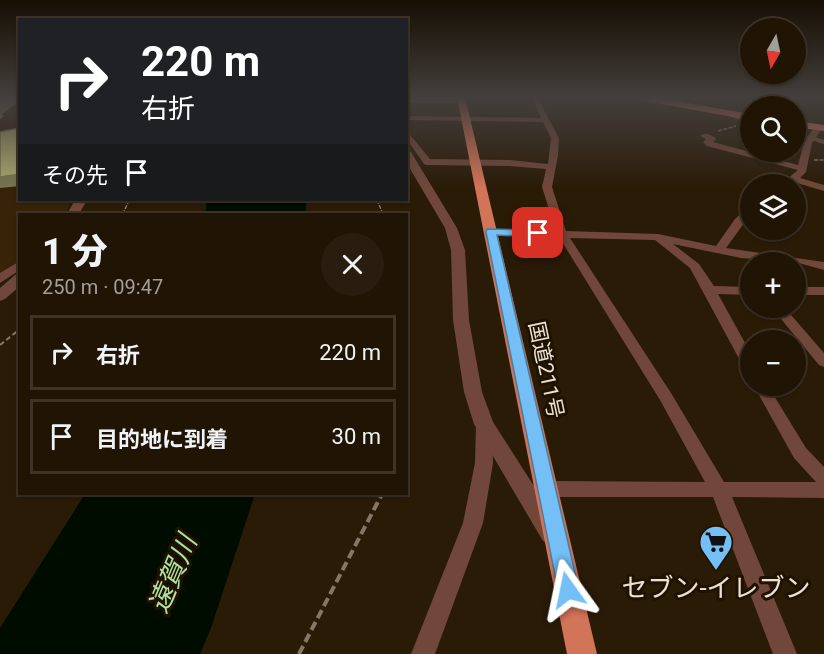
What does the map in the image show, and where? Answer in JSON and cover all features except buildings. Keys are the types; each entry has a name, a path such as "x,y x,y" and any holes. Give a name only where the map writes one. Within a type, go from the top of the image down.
{"highway":[{"name":"国道211号","path":"468,128 582,654"}],"street":[{"path":"550,128 555,138 547,187 562,234 666,397 720,491 785,654"},
{"path":"799,174 803,169 803,153 808,139 821,128"},
{"path":"408,135 427,162 476,162 551,167"},
{"path":"704,136 712,139 707,142 710,144 803,169"},
{"path":"408,155 451,228 458,249 461,320 473,392 484,424 559,547"},
{"path":"806,182 824,188"},
{"path":"720,249 740,220"},
{"path":"491,232 658,237 741,255 824,266"},
{"path":"658,237 694,266 710,290 740,347"},
{"path":"0,279 18,266"},
{"path":"0,296 18,280"},
{"path":"710,290 740,291"},
{"path":"806,291 824,291"},
{"path":"787,318 824,362"},
{"path":"767,396 823,489"},
{"path":"423,654 472,523 484,463 484,424"},
{"path":"547,489 720,491 823,489"}],"lane":[{"path":"808,139 824,142"}],"path":[{"path":"704,136 723,128"},
{"path":"0,345 18,331"},
{"path":"299,654 381,495"}],"shaded area":[{"path":"18,157 18,201 70,201 70,203 66,213 18,213 18,263 0,275 0,161"}],"water":[{"path":"207,201 307,201 305,213 205,213"},
{"name":"遠賀川","path":"84,495 255,495 211,628 200,654 0,654 0,628"}],"place":[{"name":"セブン-イレブン","path":"716,571"}],"route":[{"path":"538,233 491,232 568,590"}]}
